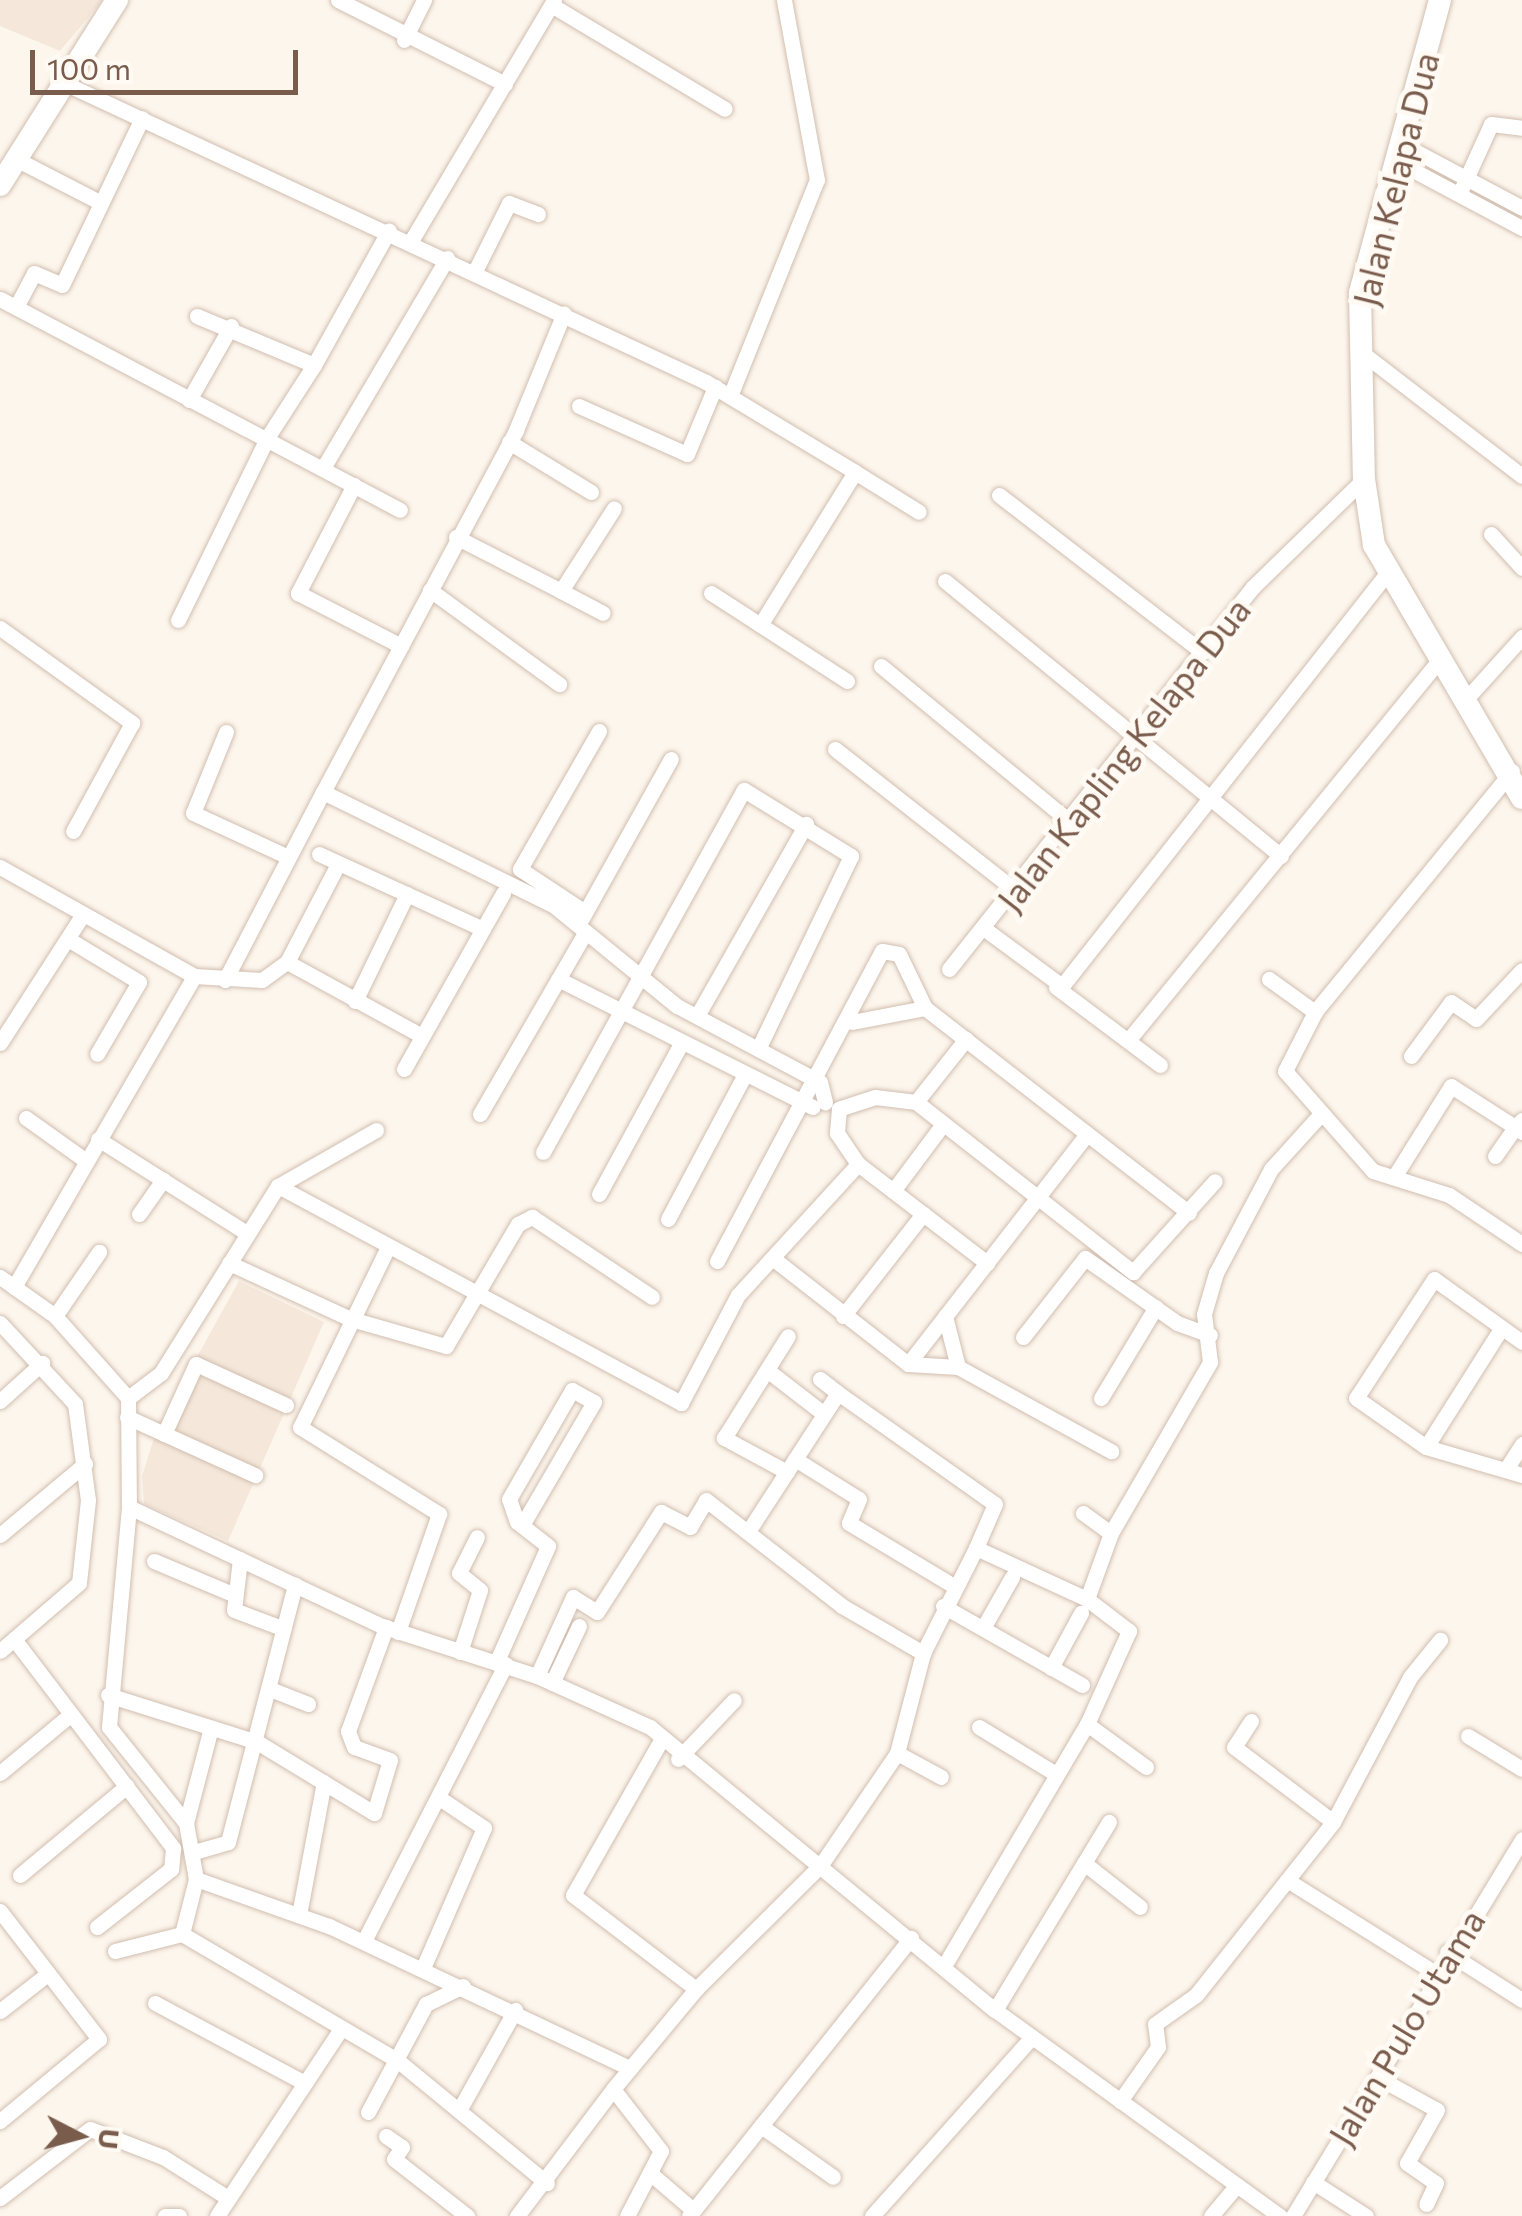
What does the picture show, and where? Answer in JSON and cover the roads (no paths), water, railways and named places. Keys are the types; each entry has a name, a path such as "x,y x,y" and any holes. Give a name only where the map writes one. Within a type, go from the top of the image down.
{"main road":[{"path":"0,185 116,0"},
{"name":"Jalan Kelapa Dua","path":"1440,0 1360,292 1364,479 1388,572 1439,660 1512,771 1522,798"}],"street":[{"path":"338,0 404,40 505,84"},
{"path":"404,40 424,0"},
{"path":"730,396 817,180 784,0"},
{"path":"411,241 553,3 725,109"},
{"path":"64,82 389,230 715,387 919,512"},
{"path":"16,308 34,273 62,285 142,118"},
{"path":"1458,195 1496,119 1522,128"},
{"path":"1396,151 1466,179 1522,208"},
{"path":"1396,151 1458,195 1522,228"},
{"path":"14,158 101,203"},
{"path":"471,270 510,202 538,214"},
{"path":"471,270 491,217"},
{"path":"178,620 267,438 314,365 389,230"},
{"path":"323,468 447,258"},
{"path":"0,299 400,510"},
{"path":"225,980 286,856 509,442 564,314"},
{"path":"197,316 231,326 314,365"},
{"path":"189,400 231,326"},
{"path":"1361,352 1522,476"},
{"path":"579,406 687,454 715,387"},
{"path":"509,442 591,492"},
{"path":"760,625 855,472"},
{"name":"Jalan Kapling Kelapa Dua","path":"1160,1065 986,930 1202,652 1330,504 1364,479"},
{"path":"354,486 298,593 401,646"},
{"path":"999,495 1202,652"},
{"path":"562,592 614,508"},
{"path":"1491,534 1522,568"},
{"path":"456,537 603,613"},
{"path":"1056,987 1388,572"},
{"path":"944,581 1281,856"},
{"path":"430,590 559,684"},
{"path":"711,593 847,680"},
{"path":"0,628 132,724 73,831"},
{"path":"1466,699 1522,638"},
{"path":"1130,1038 1439,660"},
{"path":"882,666 1070,821"},
{"path":"599,731 520,869 583,924 638,980 696,1016 820,1082 832,1105 837,1134 858,1164 987,1263"},
{"path":"226,732 193,813 286,856"},
{"path":"836,749 1015,890"},
{"path":"480,1114 558,979 583,924 672,759"},
{"path":"1512,771 1315,1012 1285,1071 1319,1116 1374,1171 1449,1195 1522,1244"},
{"path":"543,1152 737,797 753,791 846,846 851,868 758,1049"},
{"path":"323,792 553,905 583,924"},
{"path":"696,1016 806,824"},
{"path":"319,854 483,929"},
{"path":"0,867 194,976 262,980 286,962 338,864"},
{"path":"404,1069 503,893"},
{"path":"355,1001 407,894"},
{"path":"0,1043 83,914"},
{"path":"949,969 986,930"},
{"path":"68,939 139,982 97,1054"},
{"path":"717,1261 891,949 925,1008 1189,1214"},
{"path":"286,962 422,1036"},
{"path":"1411,1056 1451,1002 1476,1019 1522,970"},
{"path":"14,1287 82,1158 98,1139 194,976"},
{"path":"1269,978 1315,1012"},
{"path":"558,979 804,1110 875,1097 916,1102 1133,1272 1189,1214 1214,1181"},
{"path":"852,1022 925,1008"},
{"path":"916,1102 966,1040"},
{"path":"600,1194 680,1047"},
{"path":"668,1219 742,1078"},
{"path":"1394,1177 1452,1086 1520,1126 1495,1156"},
{"path":"1052,1668 1084,1606 1111,1534 1210,1362 1212,1283 1271,1169 1319,1116"},
{"path":"26,1118 82,1158"},
{"path":"892,1190 944,1124"},
{"path":"128,1398 161,1373 278,1186 376,1130"},
{"path":"908,1364 1087,1134"},
{"path":"98,1139 246,1232"},
{"path":"278,1186 387,1248 680,1402 738,1296 858,1164"},
{"path":"139,1214 163,1180"},
{"path":"843,1316 923,1214"},
{"path":"229,1263 351,1319 446,1346 479,1296 518,1224 532,1217 652,1296"},
{"path":"108,1695 257,1742 374,1813 392,1776 390,1760 354,1747 348,1730 439,1514 300,1427 387,1248"},
{"path":"56,1316 98,1252"},
{"path":"1024,1337 1085,1258 1156,1308 1210,1335"},
{"path":"774,1260 908,1364 958,1366 1111,1451"},
{"path":"0,1277 56,1316 128,1398 130,1507 108,1695 111,1734 186,1822 196,1879 182,1934"},
{"path":"1522,1342 1434,1279 1358,1392 1358,1404 1426,1446 1522,1475"},
{"path":"1102,1398 1156,1308"},
{"path":"945,1316 958,1366"},
{"path":"0,1324 42,1363 74,1404 84,1464 79,1583 0,1651"},
{"path":"1426,1446 1501,1329"},
{"path":"788,1336 724,1438 859,1499 849,1524 952,1586"},
{"path":"0,1400 42,1363"},
{"path":"164,1434 196,1364 286,1405"},
{"path":"767,1370 824,1414"},
{"path":"517,2216 547,2182 613,2089 696,1989 820,1866 898,1753 923,1653 952,1586 976,1548 995,1504 820,1379"},
{"path":"364,1942 441,1799 548,1546 522,1526 509,1499 572,1390 594,1402 522,1526"},
{"path":"750,1530 838,1393"},
{"path":"127,1417 255,1476"},
{"path":"1506,1469 1522,1444"},
{"path":"0,1535 84,1464"},
{"path":"545,1680 573,1597 597,1612 661,1512 690,1527 706,1500 750,1530 842,1606 923,1653"},
{"path":"130,1507 392,1630 545,1680 650,1727 678,1759 820,1866 995,2010 1280,2216"},
{"path":"1083,1513 1111,1534"},
{"path":"460,1652 480,1590 460,1574 477,1537"},
{"path":"944,1966 1054,1773 1087,1724 1129,1631 976,1548"},
{"path":"240,1559 234,1610 284,1629"},
{"path":"154,1561 235,1595"},
{"path":"983,1628 1012,1577"},
{"path":"194,1852 228,1842 295,1585"},
{"path":"944,1606 1082,1685"},
{"path":"545,1680 578,1626"},
{"path":"14,1639 127,1786 175,1859 97,1927"},
{"path":"1120,2100 1158,2047 1155,2024 1196,1995 1333,1822 1403,1688 1440,1640"},
{"path":"270,1689 308,1704"},
{"path":"678,1759 734,1700"},
{"path":"0,1772 71,1714"},
{"path":"1251,1721 1234,1747 1333,1822"},
{"path":"1087,1724 1146,1767"},
{"path":"979,1727 1054,1773"},
{"path":"186,1822 211,1728"},
{"path":"1468,1736 1522,1769"},
{"path":"660,1742 574,1895 696,1989"},
{"path":"898,1753 941,1777"},
{"path":"300,1915 324,1782"},
{"path":"20,1875 127,1786"},
{"path":"423,1968 484,1828 441,1799"},
{"path":"995,2010 1109,1822"},
{"name":"Jalan Pulo Utama","path":"1293,2216 1447,1952 1522,1839"},
{"path":"1084,1863 1140,1908"},
{"path":"196,1879 364,1942 515,2010 630,2068"},
{"path":"1287,1880 1436,1972"},
{"path":"0,1910 46,1975 99,2039 0,2121"},
{"path":"115,1951 182,1934 397,2060 462,2106 547,2182"},
{"path":"650,2173 691,2213 910,1938"},
{"path":"1447,1952 1522,2000"},
{"path":"0,2011 46,1975"},
{"path":"368,2112 426,2004 463,1986"},
{"path":"155,2003 304,2083"},
{"path":"462,2106 515,2010"},
{"path":"217,2216 340,2030"},
{"path":"872,2216 1032,2037"},
{"path":"1376,2077 1437,2110 1407,2163 1436,2183 1426,2204"},
{"path":"613,2089 660,2141 650,2173 627,2216"},
{"path":"761,2126 833,2177"},
{"path":"0,2198 90,2128 163,2157 228,2198"},
{"path":"386,2136 402,2147 394,2159 466,2216"},
{"path":"1314,2182 1366,2216"},
{"path":"1211,2216 1236,2186"},
{"path":"165,2216 178,2216"}]}
